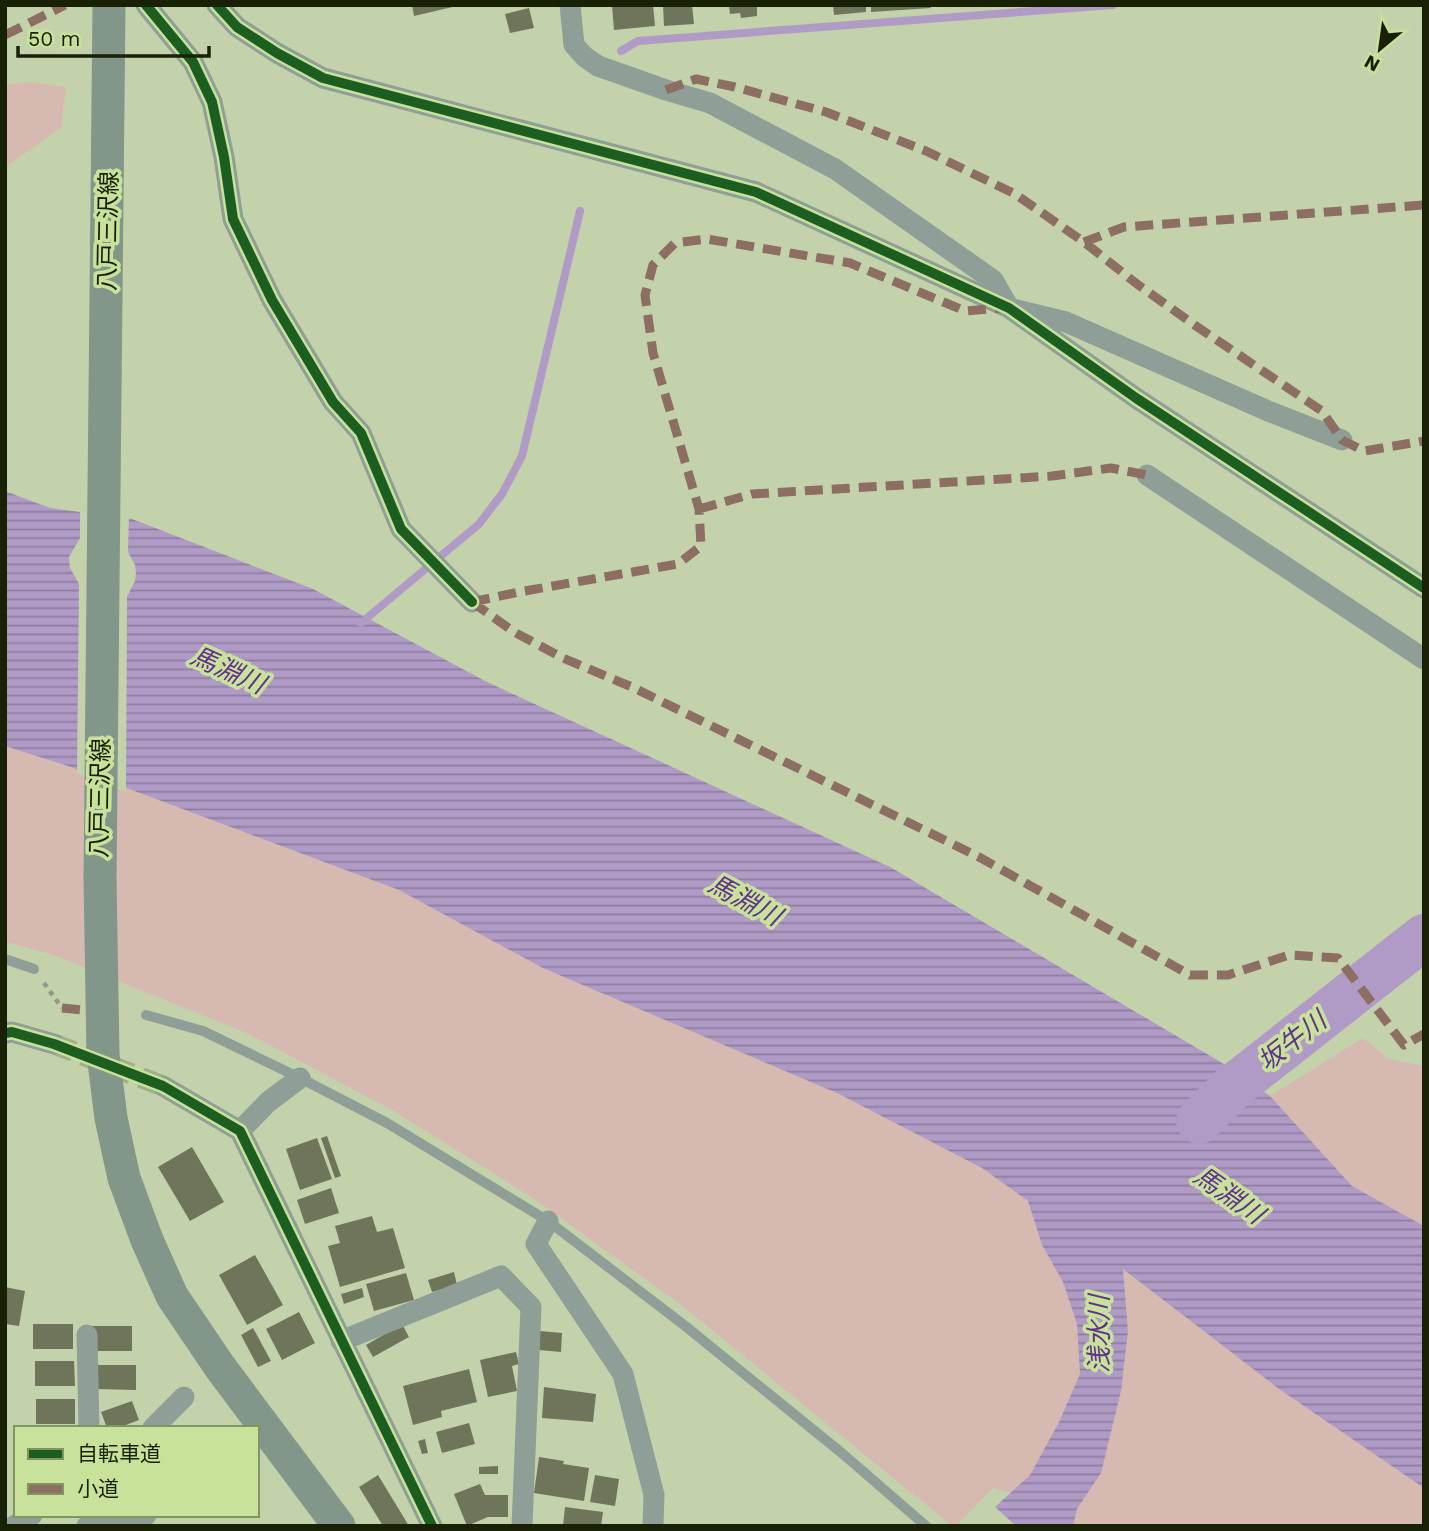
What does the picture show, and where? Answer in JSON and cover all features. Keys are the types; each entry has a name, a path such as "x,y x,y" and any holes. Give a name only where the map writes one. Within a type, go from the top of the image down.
{"main road":[{"name":"八戸三沢線","path":"109,5 100,851 103,1054 111,1118 124,1178 147,1240 172,1296 220,1367 255,1426"},
{"name":"八戸三沢線","path":"259,1433 268,1448 339,1526"}],"street":[{"path":"146,5 193,62 212,102 233,219 272,300 333,402 361,433 401,529 472,602"},
{"path":"217,5 237,27 323,78 756,192 1009,308 1136,398 1424,588"},
{"path":"569,5 574,45 598,66 710,103 835,169 993,280 1009,308 1066,322 1268,411 1342,440"},
{"path":"1147,475 1424,659"},
{"path":"5,1033 12,1032 54,1044"},
{"path":"240,1131 268,1102 300,1078"},
{"path":"163,1086 240,1131 432,1526"},
{"path":"548,1221 536,1244 623,1374 654,1495 653,1526"},
{"path":"341,1341 501,1276 531,1307 522,1526"},
{"path":"87,1335 89,1426"},
{"path":"155,1426 184,1397"},
{"path":"87,1526 135,1517"}],"lane":[{"path":"5,959 34,969"},
{"path":"146,1015 203,1031 300,1078 387,1123 548,1221 695,1333 926,1526"}],"path":[{"path":"34,969 62,1008"}],"shaded area":[{"path":"30,82 66,87 61,128 5,167 5,85"},
{"path":"5,746 68,766 399,890 544,968 839,1094 982,1168 1028,1201 1042,1245 1063,1282 1077,1324 1080,1374 1059,1422 1030,1475 1011,1493 993,1488 956,1526 952,1526 680,1304 530,1196 392,1110 249,1034 51,954 5,942"},
{"path":"1363,1038 1389,1059 1424,1066 1424,1226 1352,1186 1270,1096"},
{"path":"1123,1269 1279,1389 1424,1488 1424,1526 1073,1526 1077,1509 1101,1473 1121,1391 1128,1331"}],"water":[{"path":"5,491 50,508 132,519 313,589 487,682 890,867 1229,1067 1270,1096 1352,1186 1424,1226 1424,1488 1279,1389 1123,1269 1128,1331 1121,1391 1101,1473 1077,1509 1073,1526 1016,1526 995,1507 1030,1475 1059,1422 1080,1374 1077,1324 1063,1282 1042,1245 1028,1201 982,1168 839,1094 543,968 399,890 68,766 5,746"}],"pier":[{"path":"80,509 129,515 128,552 136,573 127,597 126,792 77,773 79,584 70,568 69,557 80,538"}],"building":[{"path":"412,5 457,5 457,6 414,16"},
{"path":"612,5 653,5 655,26 614,30"},
{"path":"663,5 692,5 694,24 664,26"},
{"path":"729,5 757,5 757,16 741,18 740,13 730,14"},
{"path":"833,5 866,5 866,12 834,15"},
{"path":"871,5 930,5 931,8 871,12"},
{"path":"529,8 534,28 510,33 505,14"},
{"path":"327,1136 341,1176 335,1178 321,1138"},
{"path":"317,1138 332,1179 300,1190 286,1149"},
{"path":"192,1147 224,1202 190,1221 158,1167"},
{"path":"331,1188 339,1213 305,1224 297,1200"},
{"path":"372,1216 377,1232 393,1228 405,1268 340,1287 328,1246 340,1243 335,1226"},
{"path":"255,1255 283,1305 247,1325 219,1275"},
{"path":"454,1272 457,1285 432,1292 428,1280"},
{"path":"406,1273 414,1300 374,1311 366,1284"},
{"path":"5,1287 25,1291 19,1326 5,1324"},
{"path":"362,1288 364,1297 344,1304 341,1294"},
{"path":"299,1312 315,1343 282,1360 266,1329"},
{"path":"33,1324 73,1324 73,1349 33,1349"},
{"path":"402,1324 409,1337 373,1357 366,1345"},
{"path":"92,1326 132,1326 132,1351 92,1351"},
{"path":"253,1328 271,1361 258,1367 241,1335"},
{"path":"540,1331 562,1333 561,1352 539,1350"},
{"path":"516,1352 519,1364 512,1366 517,1391 488,1397 480,1360"},
{"path":"35,1361 74,1361 75,1386 35,1386"},
{"path":"96,1365 136,1365 136,1390 96,1389"},
{"path":"469,1369 477,1402 441,1411 442,1417 413,1425 403,1386"},
{"path":"544,1387 596,1394 593,1422 542,1418"},
{"path":"36,1399 75,1399 75,1424 36,1424"},
{"path":"132,1401 139,1420 123,1426 106,1426 101,1412"},
{"path":"469,1423 475,1444 442,1453 436,1432"},
{"path":"425,1439 428,1453 422,1454 418,1441"},
{"path":"539,1457 589,1468 584,1501 534,1493"},
{"path":"498,1466 498,1474 479,1474 479,1467"},
{"path":"378,1475 409,1526 383,1526 359,1487"},
{"path":"595,1475 619,1479 615,1506 590,1502"},
{"path":"480,1484 485,1495 508,1495 508,1517 488,1517 467,1526 454,1494"},
{"path":"565,1507 603,1512 601,1526 563,1526"}],"waterway":[{"path":"621,51 638,41 1113,5"},
{"path":"361,623 479,524 502,494 522,456 580,211"},
{"name":"坂牛川","path":"1199,1121 1233,1087 1424,937"}],"tunnel":[{"path":"54,1044 163,1086"}],"marked path":[{"path":"5,35 65,5"},
{"path":"666,90 696,79 735,87 826,112 926,151 1015,194 1196,326 1322,411 1342,440 1364,451 1424,441"},
{"path":"1084,242 1124,227 1424,205"},
{"path":"472,602 678,564 701,546 699,509 653,353 645,295 653,265 675,243 707,239 850,263 965,311 1002,308"},
{"path":"699,509 752,494 1052,476 1111,468 1147,475"},
{"path":"472,602 514,632 563,658 632,687 979,857 1190,975 1228,975 1289,955 1338,958 1404,1045 1424,1034"},
{"path":"62,1008 82,1010"}],"cycle path":[{"path":"146,5 193,62 212,102 233,219 272,300 333,402 361,433 401,529 472,602"},
{"path":"217,5 237,27 323,78 756,192 1009,308 1136,398 1424,588"},
{"path":"5,1033 12,1032 54,1044 163,1086 240,1131 432,1526"}],"water label":[{"name":"馬淵川","path":"228,670"},
{"name":"馬淵川","path":"745,900"},
{"name":"馬淵川","path":"1229,1195"},
{"name":"浅水川","path":"1099,1334"}]}
